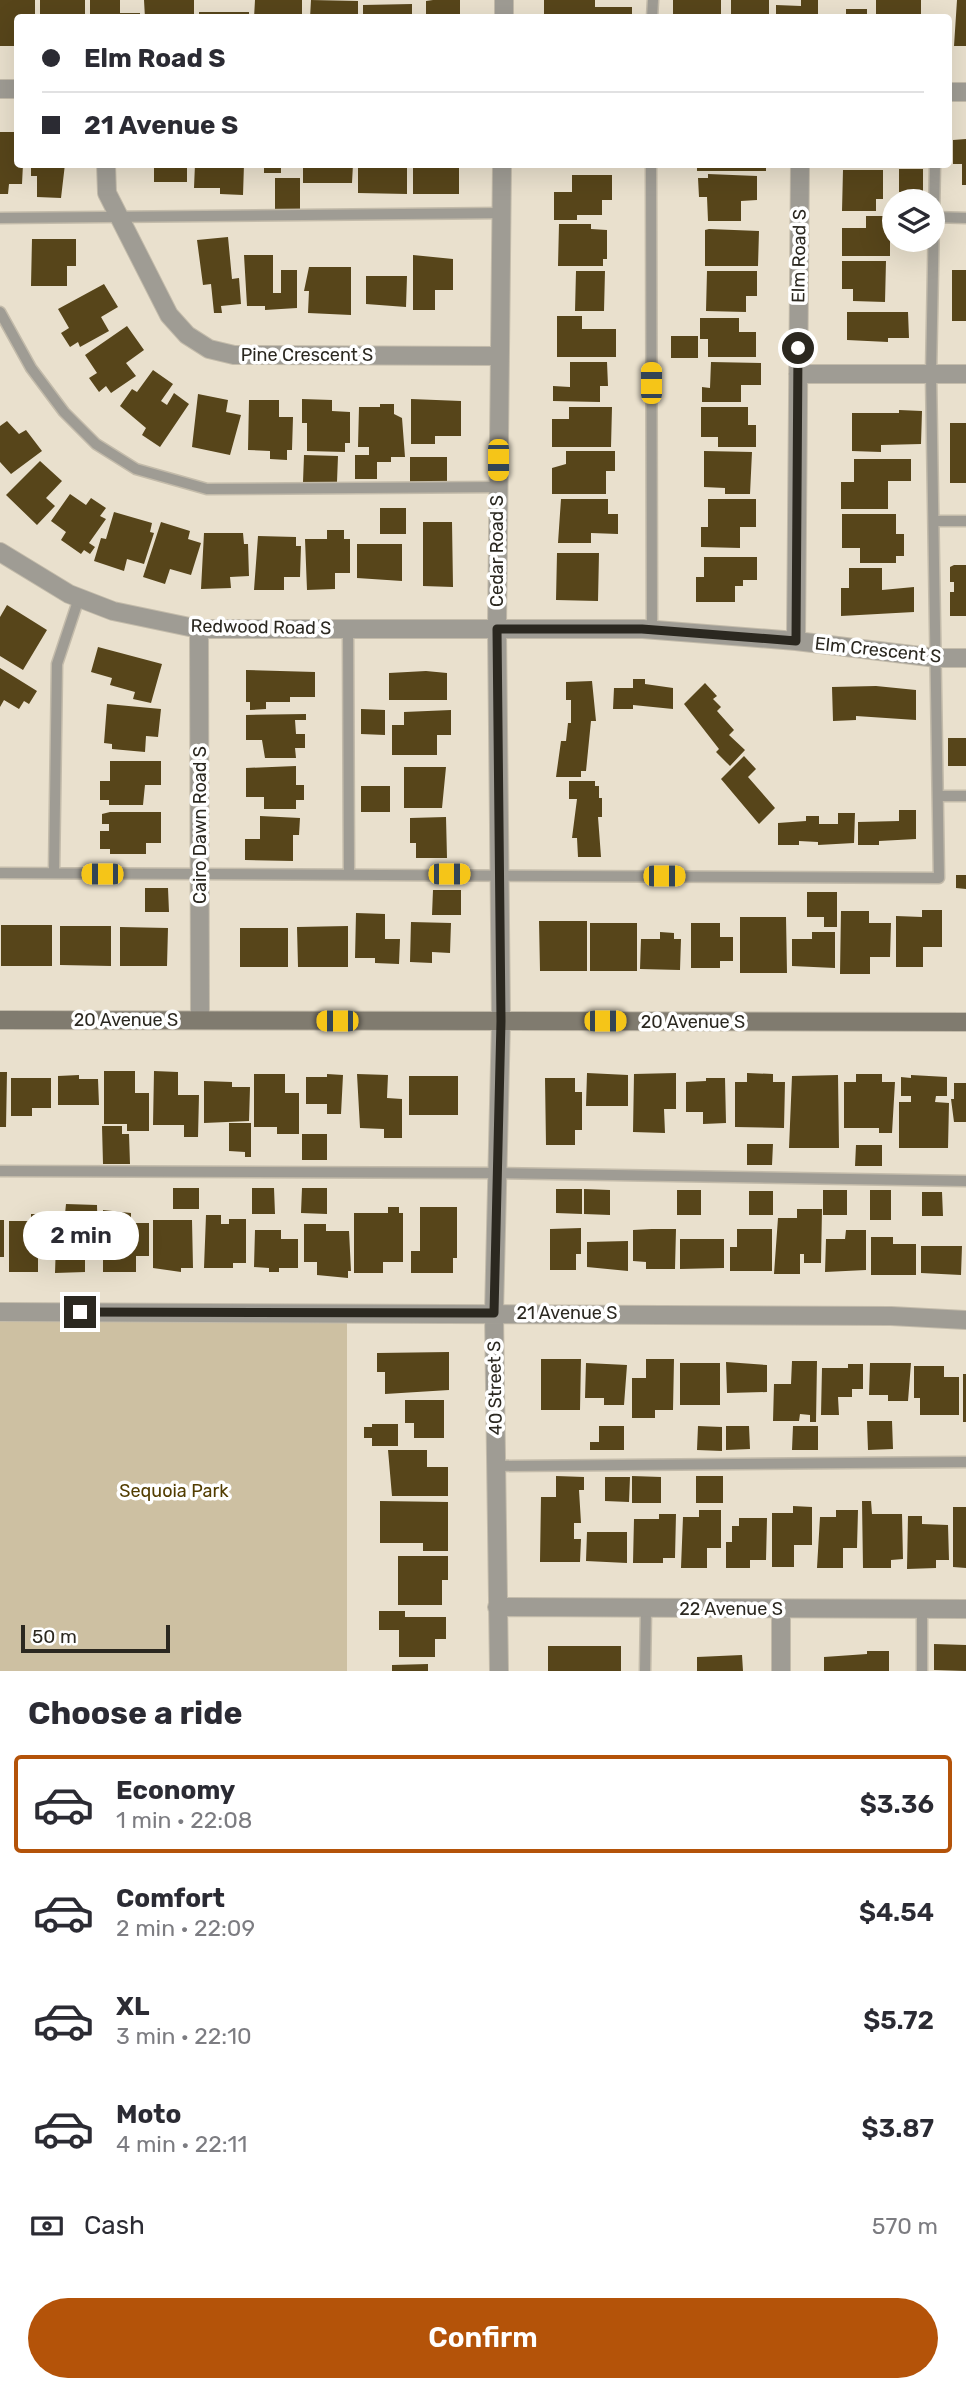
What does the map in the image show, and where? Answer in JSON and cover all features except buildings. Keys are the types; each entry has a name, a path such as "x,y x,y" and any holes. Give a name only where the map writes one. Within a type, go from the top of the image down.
{"street":[{"name":"Pine Crescent S","path":"106,168 107,193 169,315 187,335 209,349 234,355 498,356"},
{"name":"Cedar Road S","path":"501,1021 497,629 502,168"},
{"name":"Elm Road S","path":"796,641 800,168"},
{"path":"797,374 966,374"},
{"name":"Redwood Road S","path":"0,552 79,598 113,611 199,629 497,629"},
{"name":"Cairo Dawn Road S","path":"199,629 200,1020"},
{"name":"Elm Crescent S","path":"497,629 652,629 796,641 937,658 966,658"},
{"name":"20 Avenue S","path":"0,1020 966,1022"},
{"name":"40 Street S","path":"499,1671 494,1313 501,1021"},
{"name":"21 Avenue S","path":"0,1312 891,1316 966,1320"},
{"name":"22 Avenue S","path":"497,1606 966,1609"},
{"path":"781,1609 781,1671"}],"lane":[{"path":"651,168 652,629"},
{"path":"935,168 935,189"},
{"path":"0,218 501,213"},
{"path":"945,217 966,218"},
{"path":"0,873 939,877 931,374 933,252"},
{"path":"0,312 31,368 64,412 96,444 136,469 207,489 498,487"},
{"path":"934,522 966,521"},
{"path":"54,873 57,664 79,598"},
{"path":"348,629 349,874"},
{"path":"938,796 966,796"},
{"path":"0,1171 497,1173 966,1181"},
{"path":"495,1466 966,1462"},
{"path":"645,1671 646,1609"},
{"path":"922,1609 922,1671"}],"green space":[{"name":"Sequoia Park","path":"0,1312 347,1312 347,1671 0,1671"}],"route":[{"path":"80,1312 494,1313 501,1021 497,629 642,629 796,641 798,348"}]}
